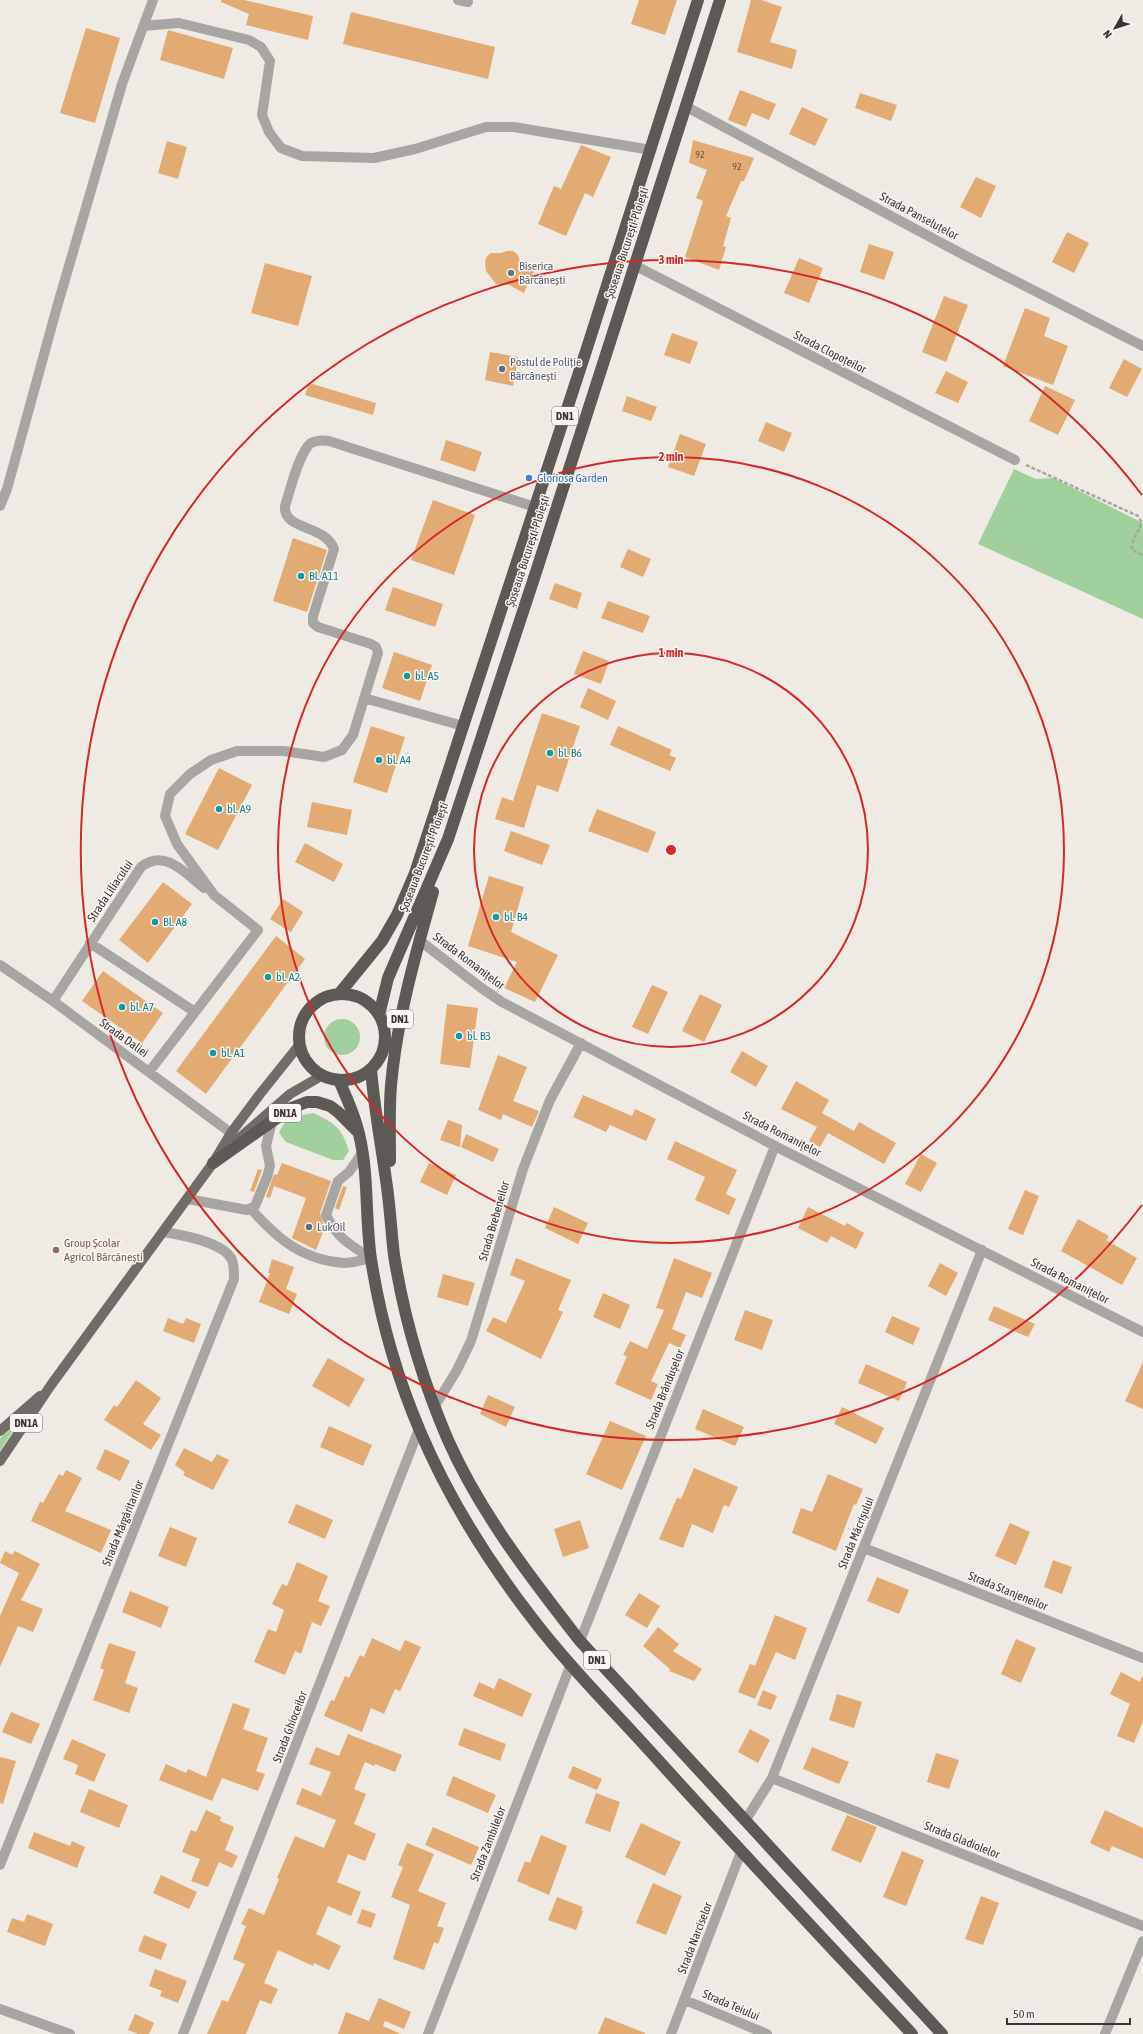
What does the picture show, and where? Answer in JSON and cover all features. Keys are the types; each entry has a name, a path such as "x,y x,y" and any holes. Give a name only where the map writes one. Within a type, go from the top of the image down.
{"highway":[{"name":"Șoseaua București-Ploiești","path":"339,994 367,962 397,915 430,832 698,0"},
{"name":"Șoseaua București-Ploiești","path":"379,1015 388,978 448,839 537,569 720,0"},
{"name":"DN1","path":"389,1205 391,1084 399,1025 410,971 448,839"},
{"name":"DN1","path":"339,994 351,995 362,999 379,1015 384,1029 384,1044 380,1058 371,1069 361,1076 339,1080 323,1075 312,1067 304,1057 300,1044 300,1030 304,1016 313,1005 325,997 339,994"},
{"name":"DN1","path":"371,1069 394,1255 406,1317 435,1406 449,1441 498,1531 530,1578 580,1641 744,1821 942,2034"},
{"name":"DN1","path":"339,1080 359,1133 371,1258 380,1303 394,1355 419,1429 453,1497 495,1567 533,1620 572,1664 741,1852 912,2034"},
{"name":"DN1A","path":"213,1163 291,1108 307,1102 317,1102 330,1106 359,1133"}],"main road":[{"name":"DN1A","path":"0,1461 51,1385 188,1199 213,1163 231,1133 300,1044"},
{"name":"DN1A","path":"213,1163 276,1104 323,1075"},
{"name":"DN1A","path":"0,1431 51,1385"}],"street":[{"path":"0,506 7,489 57,308 122,84 153,0"},
{"path":"143,26 179,23 249,40 261,47 270,61 262,115 269,132 281,148 302,156 374,158 415,149 486,127 514,127 650,150"},
{"name":"Strada Panseluțelor","path":"685,106 962,254 1143,346"},
{"name":"Strada Clopoțeilor","path":"634,265 1015,460"},
{"path":"149,1072 258,930 214,895 177,844 166,816 170,794 190,774 211,760 237,751 284,751 324,757 342,750 353,735 378,653 376,647 318,627 313,623 313,616 334,549 331,541 323,534 288,520 284,514 285,506 304,451 311,444 320,440 329,441 535,507"},
{"path":"364,698 463,726"},
{"name":"Strada Liliacului","path":"53,1001 141,867 148,861 157,859 168,861 214,895"},
{"name":"Strada Romanițelor","path":"420,940 480,987 502,1002 775,1146 1143,1332"},
{"path":"90,943 195,1012"},
{"name":"Strada Daliei","path":"0,965 53,1001 231,1133"},
{"name":"Strada Brebeneilor","path":"435,1406 458,1370 471,1341 523,1169 550,1100 581,1043"},
{"path":"251,1209 255,1206 263,1191 270,1166 266,1146 272,1122"},
{"name":"Strada Brândușelor","path":"580,1641 775,1146"},
{"path":"362,1153 350,1172 338,1181 326,1215 332,1228 341,1239 371,1258"},
{"path":"188,1199 251,1209 273,1234 293,1249 322,1259 345,1263 371,1258"},
{"name":"Strada Mărgăritarilor","path":"0,1865 234,1279 232,1260 218,1246 187,1236 164,1232"},
{"name":"Strada Măcrișului","path":"744,1821 772,1778 982,1250"},
{"name":"Strada Ghioceilor","path":"183,2034 419,1429"},
{"name":"Strada Stanjeneilor","path":"864,1548 1143,1658"},
{"name":"Strada Zambilelor","path":"428,2034 572,1664"},
{"name":"Strada Gladiolelor","path":"772,1778 1143,1926"},
{"name":"Strada Narciselor","path":"671,2034 741,1852"},
{"path":"1105,2034 1143,1941"},
{"name":"Strada Teiului","path":"685,2000 767,2034"},
{"path":"0,2009 70,2034"}],"path":[{"path":"1015,460 1138,516 1142,523 1132,543 1132,550 1143,555"}],"green space":[{"path":"1014,469 1036,479 1053,478 1143,523 1143,619 978,544"},
{"path":"346,1019 355,1024 359,1030 359,1044 355,1050 346,1055 338,1055 329,1050 325,1044 324,1033 329,1024 335,1020"},
{"path":"313,1113 332,1123 344,1137 349,1151 343,1160 333,1160 286,1142 279,1133 285,1123 289,1120 297,1116"},
{"path":"19,1421 0,1451 0,1438"}],"building":[{"path":"221,0 244,0 313,16 308,40 246,25 249,14 221,2"},
{"path":"639,0 677,0 665,35 631,24"},
{"path":"751,0 761,0 782,7 770,42 797,50 792,69 737,52"},
{"path":"351,12 495,47 488,79 343,44"},
{"path":"86,28 120,38 95,123 60,113"},
{"path":"168,30 233,48 224,79 160,60"},
{"path":"740,90 776,104 769,120 752,113 746,127 728,120"},
{"path":"860,93 897,105 891,121 855,108"},
{"path":"802,107 828,119 815,146 789,134"},
{"path":"693,140 754,158 744,181 741,181 726,216 731,218 723,246 726,247 719,270 685,257 703,201 696,198 707,170 689,163"},
{"path":"167,141 187,147 178,179 158,173"},
{"path":"581,145 611,157 593,197 585,193 566,236 538,224 554,186 561,189"},
{"path":"976,177 996,186 981,218 960,207"},
{"path":"1067,232 1089,243 1074,273 1052,262"},
{"path":"869,244 894,252 884,280 860,272"},
{"name":"Biserica Bărcănești","path":"513,251 517,254 522,265 534,271 524,293 509,285 496,284 486,271 485,261 487,256 491,253 501,253"},
{"path":"799,258 823,268 809,303 784,293"},
{"path":"265,263 312,276 298,326 251,313"},
{"path":"944,296 968,305 946,362 922,352"},
{"path":"1025,308 1050,318 1044,336 1068,346 1053,385 1003,366"},
{"path":"672,333 698,342 690,364 664,355"},
{"name":"Postul de Poliție Bărcănești","path":"490,352 518,357 513,386 485,380"},
{"path":"1124,359 1142,369 1127,397 1109,388"},
{"path":"946,371 968,382 958,403 935,393"},
{"path":"309,383 376,403 373,415 305,395"},
{"path":"1045,386 1075,400 1058,435 1029,421"},
{"path":"627,396 657,407 651,421 622,411"},
{"path":"766,422 792,433 784,452 758,441"},
{"path":"680,434 706,444 694,476 668,467"},
{"path":"446,440 482,452 475,472 440,460"},
{"path":"433,500 475,515 454,575 411,560"},
{"name":"Bl. A11","path":"293,538 327,550 307,612 273,601"},
{"path":"628,549 651,559 643,577 620,567"},
{"path":"555,583 582,593 577,609 549,599"},
{"path":"393,587 443,604 435,627 385,610"},
{"path":"608,601 650,616 643,633 601,618"},
{"path":"583,651 609,661 601,684 574,674"},
{"name":"bl. A5","path":"394,652 432,665 420,701 382,688"},
{"path":"588,688 616,701 608,720 580,707"},
{"name":"bl. B6","path":"542,713 580,726 558,792 537,785 524,828 495,819 502,797 513,801"},
{"name":"bl. A4","path":"371,726 405,737 387,793 353,782"},
{"path":"618,726 672,750 669,755 676,758 670,771 610,745"},
{"name":"bl. A9","path":"219,768 252,785 218,850 185,834"},
{"path":"312,802 352,810 347,835 307,827"},
{"path":"597,809 656,832 648,853 588,831"},
{"path":"511,831 550,845 542,865 504,851"},
{"path":"305,843 343,864 334,882 295,862"},
{"path":"489,876 524,887 511,932 558,955 535,1002 504,988 517,962 468,946"},
{"name":"Bl. A8","path":"163,882 192,904 148,963 119,940"},
{"path":"283,899 303,912 291,932 270,919"},
{"path":"276,936 305,959 206,1094 176,1071"},
{"name":"bl. A7","path":"103,971 163,1013 142,1043 82,1001"},
{"path":"652,985 668,992 648,1034 632,1027"},
{"path":"700,994 722,1005 704,1042 682,1031"},
{"name":"bl. B3","path":"447,1004 478,1008 470,1068 440,1064"},
{"path":"742,1051 768,1066 756,1087 730,1072"},
{"path":"498,1055 527,1067 513,1101 539,1111 532,1127 503,1114 501,1120 478,1110"},
{"path":"796,1081 829,1100 822,1113 854,1131 859,1122 896,1143 884,1164 828,1133 820,1147 809,1141 817,1127 781,1109"},
{"path":"583,1095 632,1116 635,1109 656,1119 646,1141 610,1125 606,1132 573,1117"},
{"path":"448,1120 462,1125 460,1147 440,1140"},
{"path":"466,1134 499,1149 493,1162 461,1147"},
{"path":"675,1141 737,1170 726,1194 736,1199 729,1215 695,1200 705,1177 667,1159"},
{"path":"921,1154 937,1163 921,1192 905,1184"},
{"path":"282,1163 331,1181 320,1213 325,1227 316,1250 292,1238 306,1198 274,1186 270,1198 266,1197 274,1174 277,1175"},
{"path":"429,1163 456,1175 447,1195 420,1182"},
{"path":"258,1169 262,1170 254,1192 250,1191"},
{"path":"343,1186 347,1187 339,1210 335,1208"},
{"path":"1025,1190 1039,1196 1023,1235 1008,1229"},
{"path":"554,1207 588,1223 578,1244 545,1228"},
{"path":"808,1207 845,1226 847,1223 864,1233 856,1249 831,1236 827,1243 798,1228"},
{"path":"1078,1219 1109,1236 1106,1240 1137,1258 1122,1285 1061,1251"},
{"path":"516,1258 571,1280 558,1310 563,1312 541,1359 486,1331 493,1317 506,1323 525,1281 510,1275"},
{"path":"674,1258 712,1273 702,1298 686,1292 672,1329 686,1335 680,1348 669,1343 651,1381 658,1384 651,1400 615,1384 627,1356 623,1355 630,1341 647,1349 664,1310 656,1308"},
{"path":"272,1259 294,1267 286,1289 297,1294 289,1314 259,1302 270,1273 268,1273"},
{"path":"940,1263 958,1273 946,1296 928,1286"},
{"path":"443,1274 475,1283 468,1306 437,1297"},
{"path":"603,1293 630,1305 620,1329 593,1317"},
{"path":"994,1306 1035,1324 1028,1337 988,1320"},
{"path":"745,1310 773,1320 762,1350 734,1340"},
{"path":"892,1316 920,1328 913,1345 885,1332"},
{"path":"168,1318 183,1324 186,1318 201,1324 194,1343 163,1331"},
{"path":"328,1358 365,1379 349,1407 312,1386"},
{"path":"1143,1362 1143,1409 1125,1401"},
{"path":"866,1364 907,1382 899,1401 858,1383"},
{"path":"136,1380 161,1398 143,1424 161,1435 151,1450 104,1420 114,1405 117,1407"},
{"path":"488,1395 515,1407 506,1427 480,1414"},
{"path":"842,1407 884,1428 876,1444 834,1424"},
{"path":"703,1409 744,1427 735,1446 695,1429"},
{"path":"610,1421 646,1436 622,1490 586,1474"},
{"path":"329,1426 372,1445 363,1466 320,1447"},
{"path":"184,1448 212,1462 217,1454 229,1460 213,1490 183,1475 185,1472 175,1465"},
{"path":"105,1449 130,1461 120,1481 96,1469"},
{"path":"694,1468 738,1487 729,1507 724,1505 713,1533 692,1524 683,1548 659,1539 677,1498 681,1499"},
{"path":"66,1470 82,1478 65,1511 111,1530 101,1553 31,1521 40,1502 43,1503 59,1474 63,1476"},
{"path":"828,1474 863,1489 856,1505 854,1504 836,1551 792,1533 801,1508 812,1512"},
{"path":"296,1504 333,1520 325,1539 288,1523"},
{"path":"580,1520 589,1548 563,1557 554,1529"},
{"path":"1010,1523 1030,1532 1016,1565 995,1556"},
{"path":"170,1527 197,1538 186,1567 158,1556"},
{"path":"5,1551 12,1555 15,1551 40,1564 21,1600 43,1609 33,1632 18,1626 0,1667 0,1616 19,1573 0,1563"},
{"path":"1053,1560 1072,1567 1062,1594 1044,1587"},
{"path":"297,1562 328,1576 318,1601 330,1606 321,1626 312,1622 301,1654 295,1651 285,1675 254,1662 268,1629 276,1632 284,1610 272,1604 282,1584 287,1586"},
{"path":"877,1577 909,1590 899,1614 867,1601"},
{"path":"130,1591 169,1607 161,1628 122,1612"},
{"path":"639,1593 660,1606 647,1628 625,1615"},
{"path":"775,1615 807,1628 795,1660 776,1652 755,1699 738,1692 750,1664 755,1666"},
{"path":"658,1627 679,1644 673,1651 702,1669 694,1681 669,1671 670,1669 643,1646"},
{"path":"372,1638 400,1651 405,1640 421,1647 400,1691 395,1689 384,1714 371,1708 362,1732 324,1716 331,1700 334,1701 345,1676 349,1678 360,1655 364,1657"},
{"path":"1016,1639 1036,1648 1021,1683 1001,1674"},
{"path":"109,1643 136,1652 125,1683 138,1688 129,1713 93,1700 104,1670 100,1668"},
{"path":"1121,1672 1140,1682 1143,1674 1143,1721 1134,1743 1117,1736 1130,1704 1110,1694"},
{"path":"499,1678 532,1694 522,1717 473,1696 479,1682 494,1689"},
{"path":"763,1690 777,1696 771,1710 757,1705"},
{"path":"837,1694 862,1702 854,1728 829,1720"},
{"path":"233,1703 250,1709 243,1729 268,1738 256,1771 265,1774 258,1791 222,1778 212,1801 159,1780 166,1764 186,1773 188,1769 206,1777"},
{"path":"11,1712 40,1724 31,1744 2,1732"},
{"path":"464,1728 506,1744 500,1761 458,1745"},
{"path":"750,1729 770,1740 758,1763 738,1752"},
{"path":"348,1734 402,1755 395,1772 375,1764 374,1766 365,1762 354,1789 366,1794 354,1824 376,1834 365,1861 348,1854 337,1882 361,1892 351,1916 328,1906 316,1934 341,1946 329,1970 314,1963 313,1966 278,1950 264,1983 278,1989 271,2004 260,2000 246,2034 207,2034 222,2000 228,2002 245,1964 233,1959 246,1926 241,1924 249,1908 264,1915 279,1879 277,1878 295,1836 324,1848 336,1820 296,1804 302,1788 321,1796 331,1772 309,1764 316,1747 339,1756"},
{"path":"72,1739 106,1754 94,1782 75,1774 78,1765 63,1759"},
{"path":"812,1747 849,1762 839,1784 803,1769"},
{"path":"936,1753 959,1760 949,1789 927,1782"},
{"path":"0,1757 16,1761 3,1804 0,1803"},
{"path":"573,1766 602,1779 597,1790 568,1778"},
{"path":"453,1776 496,1795 488,1813 446,1795"},
{"path":"89,1789 128,1805 119,1828 80,1812"},
{"path":"596,1793 620,1802 610,1832 585,1823"},
{"path":"206,1810 221,1817 220,1821 234,1827 225,1850 238,1856 232,1868 219,1862 208,1887 191,1881 200,1859 182,1852 191,1830 196,1832"},
{"path":"1105,1810 1143,1828 1143,1859 1112,1846 1109,1852 1090,1843"},
{"path":"847,1815 877,1827 861,1863 831,1850"},
{"path":"641,1823 681,1842 665,1876 625,1857"},
{"path":"433,1827 479,1847 471,1865 425,1845"},
{"path":"34,1832 70,1846 72,1841 85,1847 77,1868 28,1848"},
{"path":"541,1835 567,1846 549,1895 517,1881 525,1861 530,1863"},
{"path":"407,1843 434,1854 418,1891 446,1903 437,1926 444,1928 438,1944 434,1942 424,1970 393,1959 410,1905 391,1897 403,1867 398,1865"},
{"path":"902,1851 924,1860 906,1906 883,1897"},
{"path":"161,1875 197,1892 189,1909 153,1893"},
{"path":"653,1883 682,1896 666,1935 636,1923"},
{"path":"981,1896 999,1903 983,1945 965,1939"},
{"path":"557,1897 583,1907 576,1930 548,1920"},
{"path":"362,1909 376,1914 371,1928 357,1923"},
{"path":"27,1914 53,1924 45,1946 7,1932 12,1918 24,1922"},
{"path":"144,1935 167,1944 161,1960 138,1951"},
{"path":"155,1969 187,1981 178,2003 160,1996 162,1991 149,1986"},
{"path":"379,1998 411,2012 404,2029 385,2021 383,2026 401,2034 338,2034 346,2012 369,2021"},
{"path":"135,2014 154,2023 149,2034 138,2034 128,2030"},
{"path":"605,2017 645,2033 645,2034 598,2034"}],"place":[{"name":"Biserica Bărcănești","path":"511,273"},
{"name":"Postul de Poliție Bărcănești","path":"502,369"},
{"name":"Gloriosa Garden","path":"529,478"},
{"name":"Bl. A11","path":"301,576"},
{"name":"bl. A5","path":"407,676"},
{"name":"bl. B6","path":"550,753"},
{"name":"bl. A4","path":"379,760"},
{"name":"bl. A9","path":"219,809"},
{"name":"bl. B4","path":"496,917"},
{"name":"Bl. A8","path":"155,922"},
{"name":"bl. A2","path":"268,977"},
{"name":"bl. A7","path":"122,1007"},
{"name":"bl. B3","path":"459,1036"},
{"name":"bl. A1","path":"213,1053"},
{"name":"LukOil","path":"309,1227"},
{"name":"Group Școlar Agricol Bărcănești","path":"56,1250"}]}
